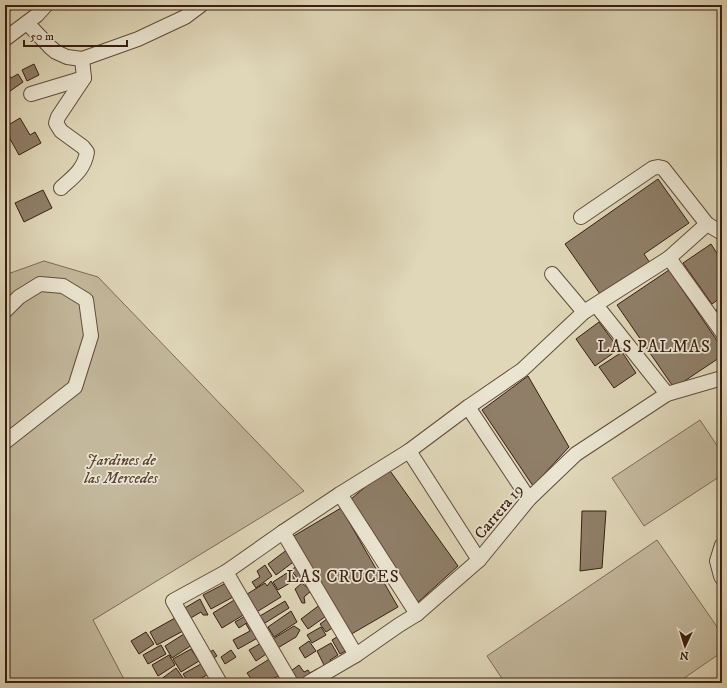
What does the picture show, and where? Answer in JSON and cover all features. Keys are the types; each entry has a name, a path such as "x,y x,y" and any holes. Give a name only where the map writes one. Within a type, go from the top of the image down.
{"street":[{"path":"5,39 37,15 46,5"},
{"path":"27,22 56,52 67,57 82,59 138,39 185,17 202,5"},
{"path":"61,188 82,169 86,159 87,152 83,147 61,131 56,123 58,117 84,78 82,59"},
{"path":"31,94 84,78"},
{"path":"581,218 653,168 658,167 663,168 707,224 722,233"},
{"path":"220,683 172,601 226,572 340,494 409,451 468,407 522,370 590,308 669,258 707,224"},
{"path":"669,258 722,332"},
{"path":"552,274 590,308 667,394"},
{"path":"5,311 19,297 40,284 63,286 86,300 91,336 75,387 5,442"},
{"name":"Carrera 19","path":"308,683 356,655 417,614 479,560 529,499 576,454 667,394 722,378"},
{"path":"468,407 529,499"},
{"path":"409,451 479,560"},
{"path":"340,494 417,614"},
{"path":"283,532 356,655"},
{"path":"722,545 717,561 722,578"},
{"path":"226,572 292,683"}],"green space":[{"name":"Jardines de las Mercedes","path":"44,261 98,277 304,491 93,620 126,683 5,683 5,275"},
{"path":"700,420 722,453 722,475 644,526 612,478"},
{"path":"657,540 722,634 722,652 677,683 505,683 487,656"}],"building":[{"path":"256,5 267,5 260,10"},
{"path":"34,64 39,75 27,81 22,70"},
{"path":"5,69 11,78 18,74 23,82 6,94"},
{"path":"20,118 30,135 35,132 41,143 19,155 5,130 5,127"},
{"path":"658,179 689,223 644,254 650,263 627,279 625,277 600,294 565,244"},
{"path":"43,190 52,208 24,222 15,203"},
{"path":"711,244 722,261 722,297 712,304 683,263"},
{"path":"669,270 722,348 722,356 674,388 617,305"},
{"path":"722,306 722,318 716,310"},
{"path":"599,322 619,349 595,366 576,339"},
{"path":"622,352 636,373 614,388 599,367"},
{"path":"528,376 569,447 533,486 482,410"},
{"path":"388,468 458,566 417,603 351,499"},
{"path":"341,508 398,607 348,636 292,537"},
{"path":"582,511 606,511 602,568 580,571"},
{"path":"288,549 296,560 276,575 268,564"},
{"path":"300,564 306,573 298,579 291,570"},
{"path":"265,565 272,576 256,588 252,582 260,577 257,571"},
{"path":"290,571 295,580 278,590 273,582"},
{"path":"271,581 281,597 255,613 244,596 265,583 267,586"},
{"path":"226,583 233,597 211,609 203,595"},
{"path":"302,583 311,591 304,597 305,603 302,603 295,589"},
{"path":"200,599 208,615 203,615 201,612 189,619 183,609"},
{"path":"236,599 245,614 222,628 213,613"},
{"path":"285,601 289,608 265,623 260,616"},
{"path":"321,604 329,614 308,629 301,619"},
{"path":"291,611 297,622 274,637 268,627"},
{"path":"247,615 251,620 239,628 235,622"},
{"path":"331,616 337,625 326,632 320,624"},
{"path":"175,618 183,631 157,645 150,632"},
{"path":"252,621 261,636 238,649 233,640 250,631 246,624"},
{"path":"294,626 300,630 296,637 276,649 271,640"},
{"path":"321,627 326,635 312,643 307,635"},
{"path":"146,632 154,644 139,654 131,641"},
{"path":"184,634 192,645 172,658 165,646"},
{"path":"340,635 349,649 340,654 332,640"},
{"path":"309,641 316,651 305,658 299,648"},
{"path":"263,642 269,652 256,661 249,650"},
{"path":"331,643 338,655 330,660 332,663 325,667 317,651"},
{"path":"161,645 166,654 148,664 143,655"},
{"path":"191,649 199,661 181,672 173,659"},
{"path":"213,650 217,656 210,660 207,654"},
{"path":"231,650 236,657 225,664 221,657"},
{"path":"169,655 175,665 158,676 152,665"},
{"path":"271,658 281,674 267,683 254,683 247,673"},
{"path":"201,664 207,675 192,683 189,683 183,674"},
{"path":"299,665 304,672 308,670 310,673 317,669 319,672 302,683 298,683 291,671"},
{"path":"176,668 183,678 176,683 162,683 160,680"},
{"path":"282,676 287,683 271,683"},
{"path":"208,679 211,683 203,683"}],"waterway":[{"path":"5,13 15,5"}],"district":[{"name":"LAS PALMAS","path":"654,346"},
{"name":"LAS CRUCES","path":"343,576"}]}
